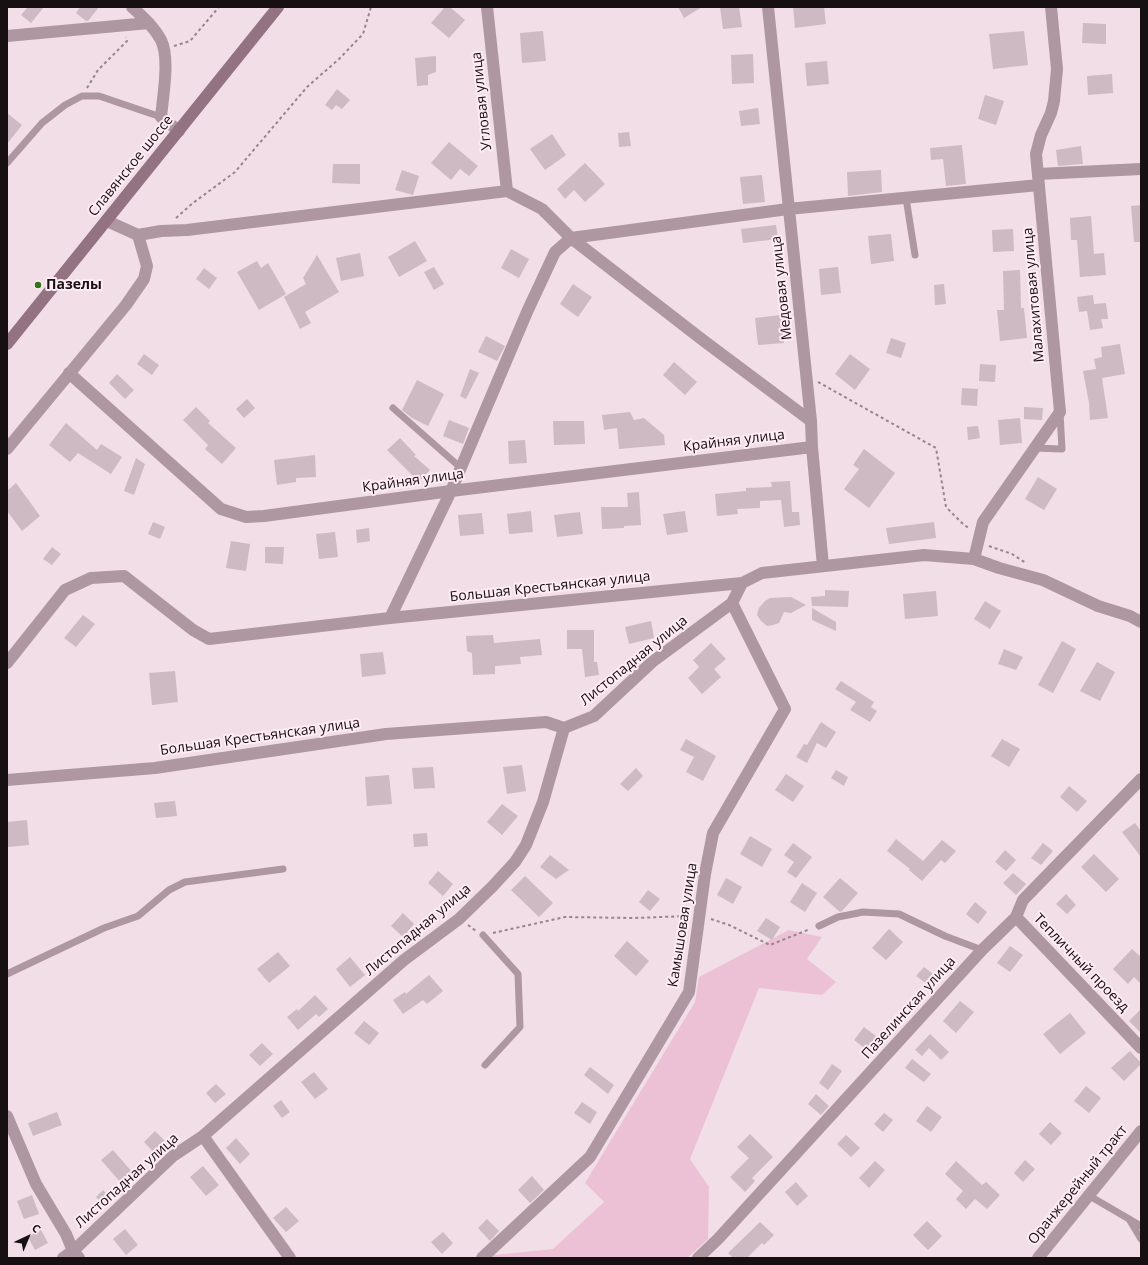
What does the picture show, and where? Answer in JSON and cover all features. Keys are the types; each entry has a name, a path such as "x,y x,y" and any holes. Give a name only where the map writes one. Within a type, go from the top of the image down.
{"main road":[{"name":"Славянское шоссе","path":"7,344 278,7"}],"street":[{"path":"132,7 149,23 161,40 166,58 161,117 179,131"},
{"name":"Угловая улица","path":"487,7 507,191"},
{"name":"Медовая улица","path":"768,7 788,209 812,421 812,447 824,566"},
{"name":"Малахитовая улица","path":"1051,7 1057,70 1054,101 1051,113 1041,135 1036,154 1060,412"},
{"path":"7,36 149,23"},
{"path":"390,618 452,491 527,312 555,252 571,238 788,209 906,198 1038,180 1141,169"},
{"path":"107,221 138,235 161,231 187,230 507,191 542,209 571,238 704,342 812,421"},
{"path":"7,450 126,305 144,279 147,266 138,235"},
{"name":"Крайняя улица","path":"69,373 221,509 246,517 264,516 452,491 812,447"},
{"path":"974,559 983,522 1060,412"},
{"name":"Большая Крестьянская улица","path":"7,663 64,590 91,578 124,576 193,630 209,639 390,618 742,583 762,573 924,555 974,559 999,568 1043,580 1098,606 1130,616 1141,622"},
{"name":"Листопадная улица","path":"7,1116 36,1184 66,1234 72,1256 173,1156 203,1136 404,960 459,919 492,887 515,862 526,845 543,802 564,728 594,716 652,662 732,603 742,583"},
{"name":"Камышовая улица","path":"482,1258 590,1157 689,992 705,874 714,833 785,709 732,603"},
{"name":"Большая Крестьянская улица","path":"7,780 155,768 386,734 546,722 564,728"},
{"name":"Пазелинская улица","path":"698,1258 718,1239 982,950 1016,917 1023,900 1141,778"},
{"name":"Тепличный проезд","path":"1016,917 1141,1048"},
{"path":"203,1136 290,1258"},
{"name":"Оранжерейный тракт","path":"1038,1258 1088,1195 1139,1137"}],"lane":[{"path":"7,163 42,123 65,105 82,96 99,96 161,117"},
{"path":"906,198 914,255"},
{"path":"393,408 461,468"},
{"path":"1034,448 1062,448 1060,412"},
{"path":"7,974 104,928 138,916 168,890 185,882 283,869"},
{"path":"819,926 838,917 863,912 899,914 945,936 982,950"},
{"path":"483,935 518,974 520,1027 485,1065"},
{"path":"1088,1195 1141,1226"},
{"path":"1129,1219 1141,1239"}],"path":[{"path":"164,49 190,41 220,7"},
{"path":"161,231 193,203 235,172 307,87 339,59 363,34 371,7"},
{"path":"82,96 98,70 127,41 125,25"},
{"path":"806,376 936,448 946,507 963,524 980,535 986,544 1012,554 1030,565"},
{"path":"459,919 483,935 565,917 634,918 699,916 729,926 770,945 819,926"}],"shaded area":[{"path":"789,930 822,937 807,959 836,982 822,995 759,988 690,1159 709,1187 708,1239 687,1258 491,1258 494,1255 553,1249 604,1202 585,1183 695,1002 699,977"}],"building":[{"path":"28,7 44,7 31,23 21,15"},
{"path":"80,7 99,7 88,21 86,21 76,13"},
{"path":"445,7 450,7 465,20 449,38 431,23"},
{"path":"678,7 702,7 684,18"},
{"path":"720,7 739,7 742,27 723,29"},
{"path":"793,7 824,7 826,24 795,28"},
{"path":"1083,23 1106,24 1106,44 1082,43"},
{"path":"543,31 546,61 522,63 520,33"},
{"path":"1024,31 1028,65 993,69 989,34"},
{"path":"753,54 754,83 732,84 731,55"},
{"path":"436,56 436,72 428,75 428,85 417,86 415,58"},
{"path":"827,61 829,84 807,86 805,63"},
{"path":"1112,74 1113,93 1088,95 1087,76"},
{"path":"337,89 350,100 342,109 336,105 332,110 325,105"},
{"path":"985,95 1004,101 996,125 978,119"},
{"path":"758,108 760,124 741,126 739,111"},
{"path":"7,113 22,125 7,144"},
{"path":"629,132 631,146 619,147 618,133"},
{"path":"552,134 566,155 545,170 530,149"},
{"path":"449,142 478,166 469,176 460,169 451,180 431,163"},
{"path":"962,145 966,184 946,186 943,159 931,160 930,148"},
{"path":"1081,146 1083,164 1058,166 1056,150"},
{"path":"585,163 605,184 585,202 574,190 565,199 557,189"},
{"path":"333,164 360,164 360,184 332,183"},
{"path":"402,170 419,176 413,195 395,190"},
{"path":"881,170 882,192 848,196 847,172"},
{"path":"762,175 765,202 743,204 740,177"},
{"path":"1141,205 1141,242 1134,242 1131,206"},
{"path":"1091,216 1094,254 1104,253 1106,275 1080,277 1077,240 1071,240 1070,218"},
{"path":"776,225 778,239 743,243 741,229"},
{"path":"1013,229 1014,251 993,252 992,230"},
{"path":"891,234 894,261 871,264 868,236"},
{"path":"415,241 427,261 399,277 388,257"},
{"path":"511,249 529,259 519,278 501,268"},
{"path":"360,253 364,276 341,281 336,258"},
{"path":"317,255 339,292 305,312 311,323 300,329 284,297 306,284 303,278"},
{"path":"257,261 261,268 268,263 286,294 259,310 237,272"},
{"path":"434,267 444,284 434,290 424,272"},
{"path":"838,267 841,293 821,295 819,269"},
{"path":"204,268 217,278 209,289 196,279"},
{"path":"1020,270 1021,308 1024,308 1027,338 1000,341 997,310 1004,310 1003,271"},
{"path":"573,284 592,297 578,317 560,304"},
{"path":"944,284 946,304 935,305 934,285"},
{"path":"1093,295 1094,304 1106,303 1108,319 1101,319 1103,328 1090,330 1087,311 1079,312 1077,297"},
{"path":"781,315 784,343 758,345 755,318"},
{"path":"486,336 505,346 497,361 478,352"},
{"path":"891,338 906,343 901,358 886,353"},
{"path":"1120,344 1125,374 1102,378 1108,418 1090,420 1089,403 1083,371 1096,369 1094,359 1102,357 1101,347"},
{"path":"144,354 159,365 152,375 137,364"},
{"path":"850,354 870,369 855,390 835,374"},
{"path":"674,362 697,382 685,395 663,375"},
{"path":"980,364 996,365 995,382 979,381"},
{"path":"470,369 479,373 466,399 460,396"},
{"path":"117,374 134,390 125,399 109,383"},
{"path":"417,380 444,394 428,426 412,418 402,410"},
{"path":"962,388 978,389 977,406 961,405"},
{"path":"247,399 255,408 244,418 236,409"},
{"path":"196,407 210,421 208,423 236,448 222,464 205,449 208,445 183,420"},
{"path":"1024,407 1043,408 1042,420 1024,419"},
{"path":"630,412 634,420 644,418 664,435 665,445 619,449 617,428 604,430 602,415"},
{"path":"1020,418 1022,443 1000,445 998,420"},
{"path":"449,420 469,428 463,444 443,436"},
{"path":"553,421 584,421 585,444 554,445"},
{"path":"66,423 97,450 101,444 122,457 111,474 78,453 70,462 49,445"},
{"path":"978,426 980,438 968,440 967,427"},
{"path":"400,438 416,455 414,456 430,470 419,482 387,450"},
{"path":"525,440 527,463 509,464 508,441"},
{"path":"864,449 895,473 869,508 844,489 859,469 853,465"},
{"path":"315,455 316,477 296,478 296,482 277,485 274,460"},
{"path":"136,458 145,464 134,495 124,491"},
{"path":"1038,477 1057,489 1044,510 1025,499"},
{"path":"790,481 792,512 799,512 800,525 784,527 781,500 760,501 760,508 737,509 738,514 717,516 715,494 746,491 746,488 772,487 771,482"},
{"path":"16,483 40,516 22,531 7,511 7,491"},
{"path":"639,492 641,525 624,526 624,528 602,529 601,507 628,507 627,493"},
{"path":"531,511 533,532 509,534 507,514"},
{"path":"685,511 688,532 667,535 663,514"},
{"path":"580,512 583,534 557,537 554,515"},
{"path":"482,513 484,534 460,536 458,515"},
{"path":"153,522 165,527 160,539 148,534"},
{"path":"934,522 936,538 889,544 886,528"},
{"path":"369,528 370,541 357,543 356,530"},
{"path":"335,532 338,557 319,559 316,534"},
{"path":"231,541 250,544 246,571 226,568"},
{"path":"52,547 61,554 52,565 43,559"},
{"path":"265,547 284,547 283,564 265,563"},
{"path":"825,590 849,591 848,607 812,606 811,597 825,596"},
{"path":"936,591 938,616 905,619 903,594"},
{"path":"791,597 806,605 791,613 784,612 779,623 767,626 757,615 759,608 770,598"},
{"path":"985,601 1001,611 990,629 974,619"},
{"path":"812,608 836,622 836,631 812,620"},
{"path":"83,615 95,624 76,647 64,638"},
{"path":"651,621 654,638 629,644 625,627"},
{"path":"567,630 594,630 594,662 597,662 599,675 585,677 582,649 567,649"},
{"path":"493,635 494,643 540,639 542,655 520,657 521,664 495,666 495,674 473,675 472,653 467,651 466,636"},
{"path":"1062,641 1076,649 1053,693 1038,685"},
{"path":"711,643 726,659 714,669 721,677 702,694 688,678 699,667 693,660"},
{"path":"1004,649 1023,657 1016,670 998,664"},
{"path":"383,652 386,674 362,677 360,654"},
{"path":"1097,662 1115,672 1100,701 1080,691"},
{"path":"175,671 178,702 152,705 149,673"},
{"path":"841,681 874,702 871,707 877,711 870,722 850,710 856,702 835,689"},
{"path":"821,722 836,732 826,748 817,743 807,763 796,757 804,744 807,745"},
{"path":"686,739 716,756 703,781 686,772 694,757 680,750"},
{"path":"1002,739 1020,749 1009,767 991,756"},
{"path":"522,765 526,791 507,794 503,767"},
{"path":"433,767 435,788 414,789 412,768"},
{"path":"636,768 643,776 628,791 620,784"},
{"path":"836,770 848,777 844,786 831,778"},
{"path":"786,774 804,786 793,802 775,790"},
{"path":"389,775 392,804 367,806 365,777"},
{"path":"1069,786 1087,801 1077,812 1060,797"},
{"path":"175,801 177,816 156,818 154,803"},
{"path":"502,804 518,816 502,835 487,822"},
{"path":"27,820 29,845 8,847 7,822"},
{"path":"1135,823 1141,831 1141,857 1122,832"},
{"path":"427,833 428,846 414,847 413,834"},
{"path":"750,836 772,849 762,867 740,854"},
{"path":"896,839 923,861 942,840 956,851 945,863 941,860 922,881 909,870 910,869 887,851"},
{"path":"793,843 812,857 796,878 787,872 794,862 784,855"},
{"path":"1043,843 1053,851 1041,865 1031,858"},
{"path":"1005,850 1016,860 1006,871 995,862"},
{"path":"1094,854 1119,879 1106,892 1081,867"},
{"path":"550,855 569,870 556,879 540,867"},
{"path":"438,871 453,884 443,896 428,883"},
{"path":"1013,873 1026,884 1016,895 1003,883"},
{"path":"525,876 553,903 539,917 511,890"},
{"path":"726,878 742,887 733,904 717,895"},
{"path":"840,878 858,893 840,912 823,897"},
{"path":"802,883 817,893 805,912 790,902"},
{"path":"648,890 660,899 650,911 639,902"},
{"path":"1066,894 1076,905 1067,914 1056,904"},
{"path":"975,902 987,912 978,924 966,914"},
{"path":"403,913 414,924 403,937 391,926"},
{"path":"766,918 780,927 772,940 757,931"},
{"path":"889,929 903,942 886,960 872,948"},
{"path":"627,941 649,961 636,976 614,956"},
{"path":"1010,946 1023,955 1010,972 997,963"},
{"path":"1132,949 1141,957 1141,984 1134,977 1128,984 1113,969"},
{"path":"278,952 290,966 269,983 257,969"},
{"path":"350,957 365,975 350,987 336,969"},
{"path":"924,967 937,977 930,986 916,976"},
{"path":"429,975 443,991 427,1004 423,1000 403,1014 393,1000 405,992 406,994"},
{"path":"315,995 328,1009 319,1017 316,1014 298,1030 287,1017 297,1009 298,1011"},
{"path":"960,1001 974,1012 956,1033 943,1021"},
{"path":"1141,1009 1141,1033 1129,1021"},
{"path":"1070,1013 1086,1033 1060,1054 1043,1034"},
{"path":"364,1021 379,1033 369,1045 354,1033"},
{"path":"864,1027 881,1040 871,1053 854,1040"},
{"path":"930,1034 949,1052 941,1060 929,1048 922,1056 915,1050"},
{"path":"262,1043 273,1054 260,1066 249,1055"},
{"path":"1130,1051 1141,1064 1124,1081 1111,1068"},
{"path":"912,1059 931,1074 924,1082 905,1068"},
{"path":"832,1064 842,1071 828,1090 819,1083"},
{"path":"590,1067 614,1085 608,1094 584,1075"},
{"path":"314,1072 328,1089 315,1099 301,1082"},
{"path":"216,1084 226,1094 215,1103 206,1093"},
{"path":"1086,1086 1101,1098 1089,1113 1074,1101"},
{"path":"816,1094 829,1106 821,1115 808,1104"},
{"path":"281,1100 290,1112 282,1118 273,1106"},
{"path":"582,1102 597,1112 590,1124 574,1113"},
{"path":"927,1106 942,1117 931,1132 916,1121"},
{"path":"57,1112 62,1125 33,1136 28,1123"},
{"path":"884,1113 893,1120 883,1132 874,1124"},
{"path":"1050,1122 1062,1133 1051,1145 1039,1134"},
{"path":"155,1131 169,1145 157,1156 144,1142"},
{"path":"750,1134 773,1157 752,1178 755,1181 745,1192 730,1177 749,1158 737,1147"},
{"path":"846,1135 860,1148 851,1157 837,1144"},
{"path":"236,1138 250,1154 240,1164 226,1148"},
{"path":"113,1150 133,1173 121,1183 101,1160"},
{"path":"1025,1160 1035,1169 1023,1182 1014,1173"},
{"path":"875,1161 885,1170 869,1188 859,1178"},
{"path":"956,1161 982,1185 986,1182 1000,1195 987,1209 975,1199 966,1209 956,1199 963,1191 945,1174"},
{"path":"203,1166 219,1185 206,1196 190,1177"},
{"path":"532,1176 544,1190 530,1203 518,1190"},
{"path":"796,1182 808,1196 797,1206 785,1192"},
{"path":"103,1190 113,1201 105,1207 96,1197"},
{"path":"32,1195 39,1214 24,1219 17,1201"},
{"path":"286,1207 299,1221 286,1232 273,1218"},
{"path":"487,1219 499,1231 490,1241 478,1228"},
{"path":"927,1221 942,1236 928,1250 913,1235"},
{"path":"760,1222 774,1235 764,1245 762,1243 747,1258 733,1258 728,1253"},
{"path":"125,1229 138,1245 126,1255 113,1239"},
{"path":"41,1230 48,1243 35,1250 28,1237"},
{"path":"443,1232 453,1243 442,1254 431,1242"}],"place":[{"name":"Пазелы","path":"38,285"}]}
